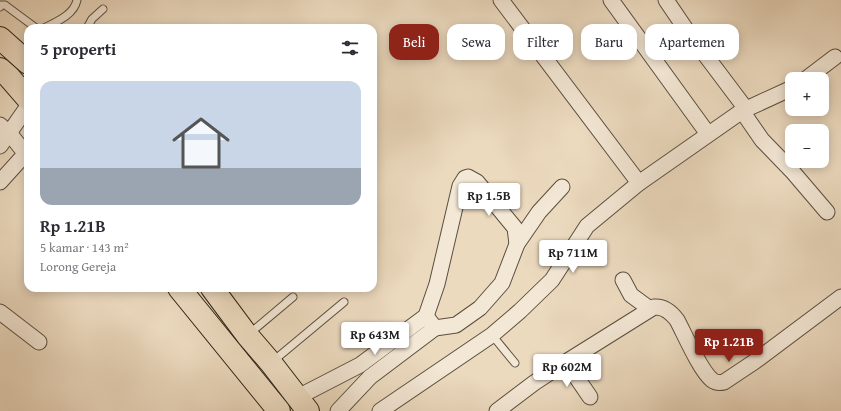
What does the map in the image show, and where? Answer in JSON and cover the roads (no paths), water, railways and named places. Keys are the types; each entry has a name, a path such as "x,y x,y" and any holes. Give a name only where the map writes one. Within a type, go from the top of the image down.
{"highway":[{"path":"0,38 24,56"},
{"path":"0,69 24,95"},
{"path":"182,292 273,409"},
{"path":"215,292 247,335 303,404"},
{"path":"228,349 247,335"}],"street":[{"path":"501,0 640,183"},
{"path":"611,0 708,134"},
{"path":"666,0 744,110 762,140 792,171 827,212"},
{"path":"815,72 835,57"},
{"path":"380,411 492,335 520,311 552,280 588,226 640,183 744,110 785,91"},
{"path":"0,146 5,129 24,110"},
{"path":"5,129 24,149"},
{"path":"0,182 24,155"},
{"path":"303,404 360,365 426,316 438,284 460,186 465,178 468,177 477,182 515,228 517,244"},
{"path":"338,411 370,377 435,328 456,325 480,308 502,283 517,244 539,212 562,187"},
{"path":"623,280 631,296 650,309"},
{"path":"497,411 534,383 654,307 662,307 673,314 709,377 713,381 719,383 724,382 754,362 841,297"},
{"path":"0,312 39,342"},
{"path":"426,316 435,328"},
{"path":"566,362 590,398"},
{"path":"360,365 370,377"}],"lane":[{"path":"52,24 64,18 72,9 77,0"},
{"path":"0,7 1,5 5,6 30,24"},
{"path":"89,24 92,19 103,9"},
{"path":"247,335 293,297"},
{"path":"271,363 344,302"},
{"path":"492,335 515,363"}]}
